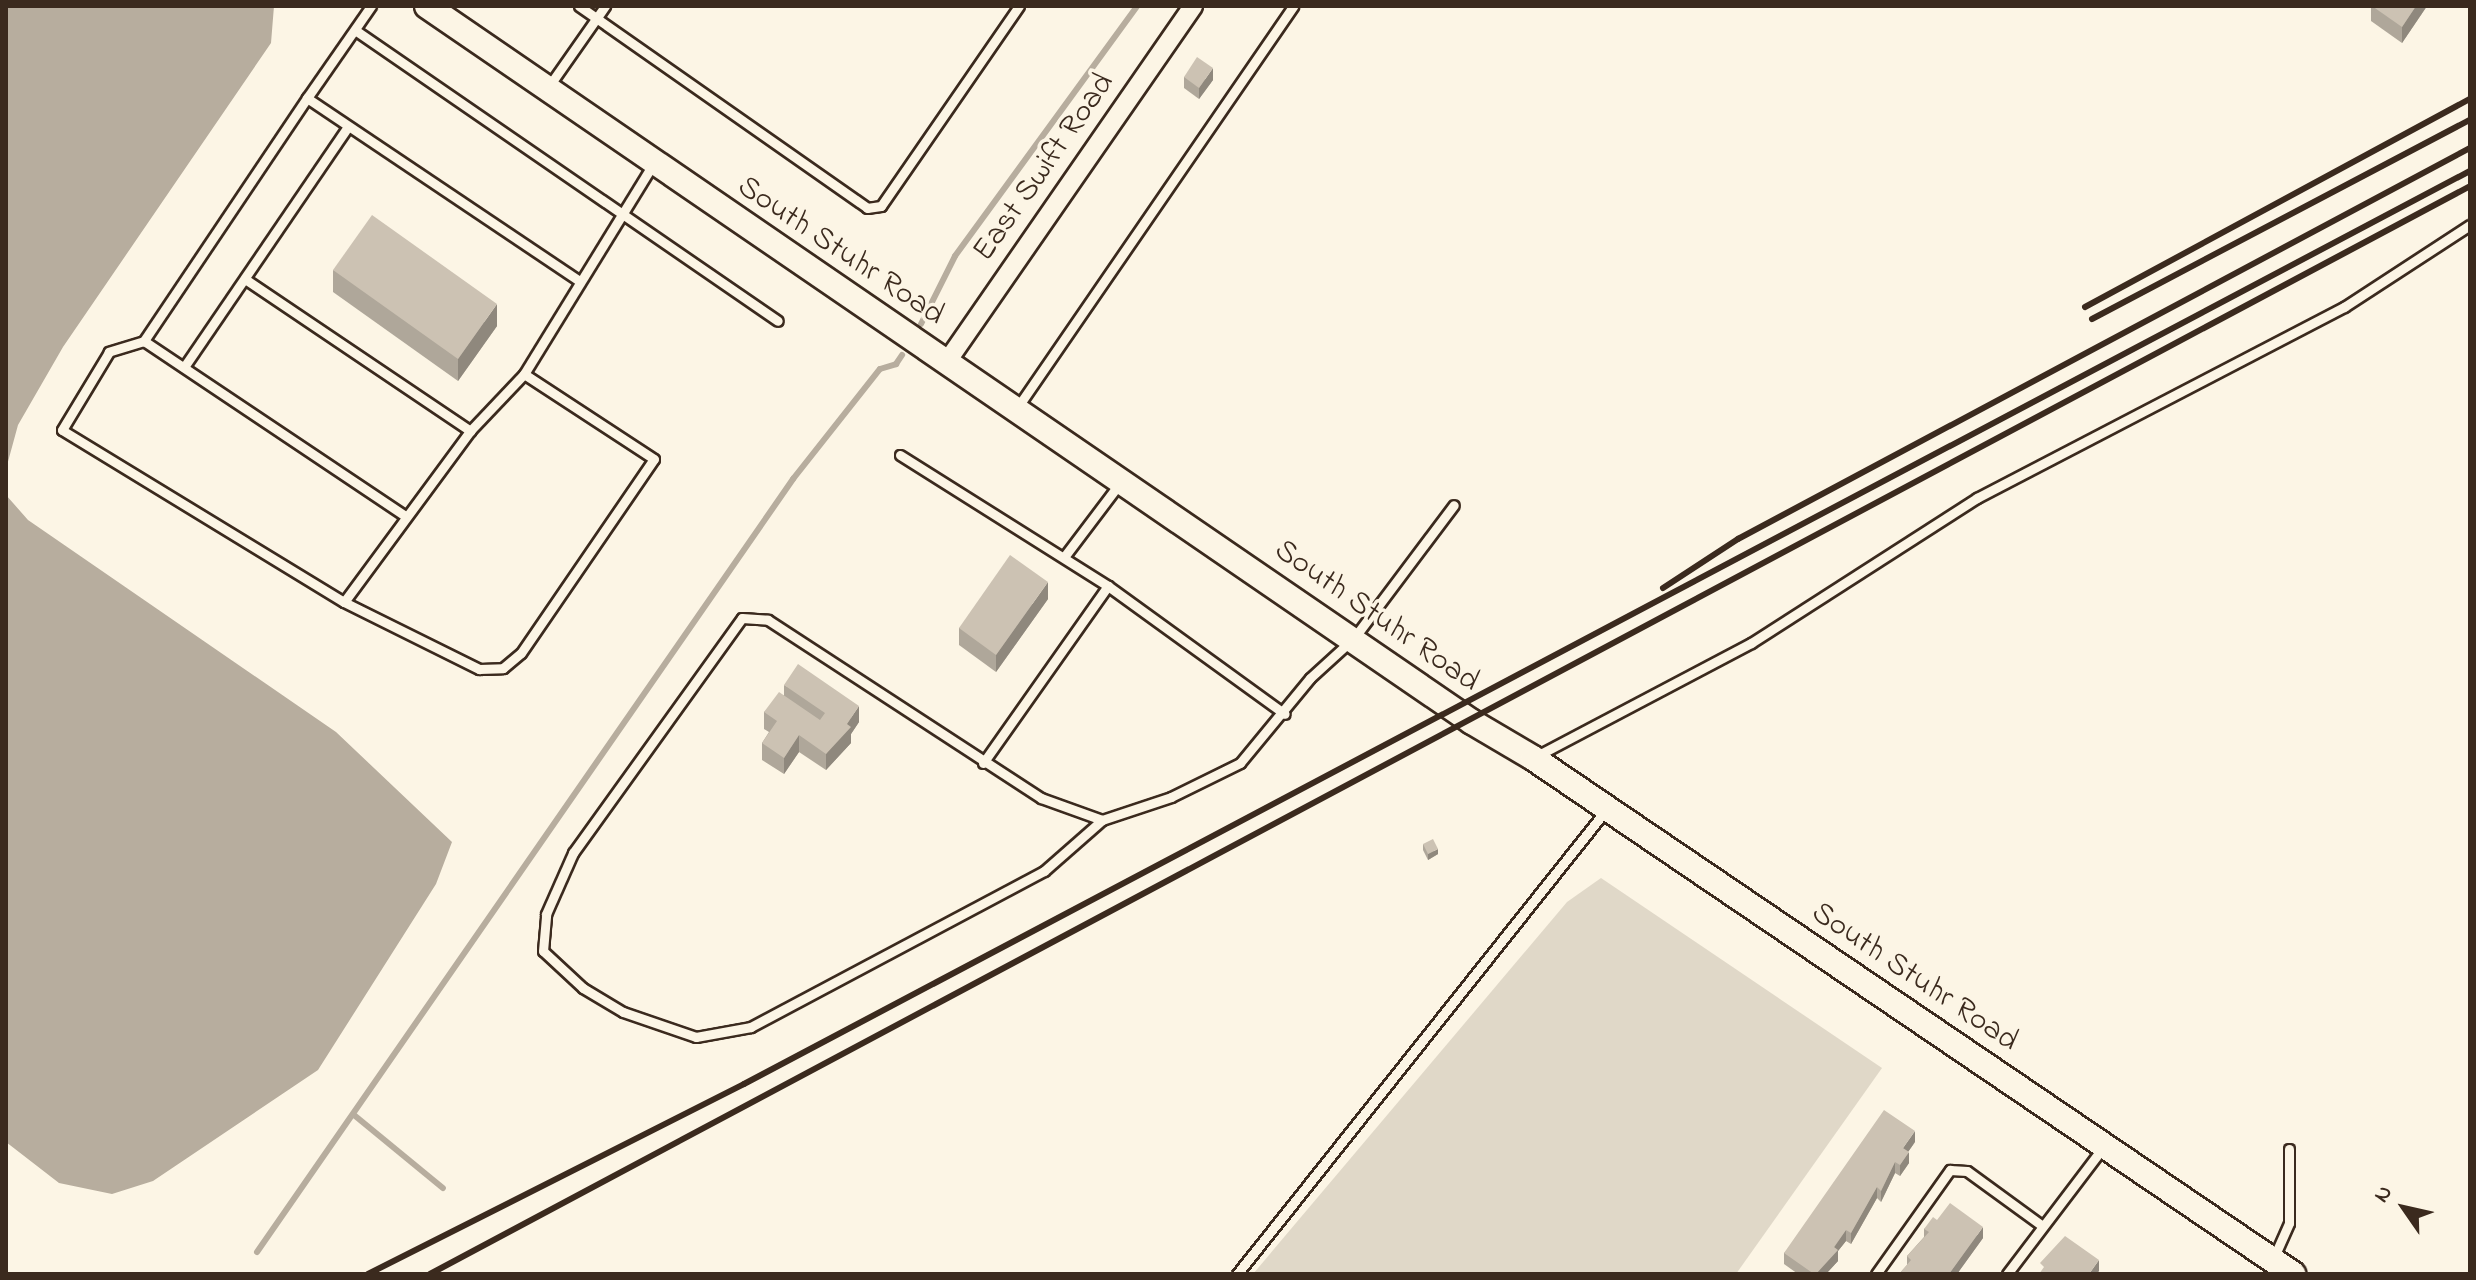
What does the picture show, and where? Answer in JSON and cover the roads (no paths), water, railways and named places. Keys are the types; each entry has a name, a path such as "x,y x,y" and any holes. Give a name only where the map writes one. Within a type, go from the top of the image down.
{"main road":[{"name":"South Stuhr Road","path":"427,6 1015,411 1354,638 1472,722 1533,758 2283,1267"}],"street":[{"name":"East Swift Road","path":"946,363 1193,6"}],"lane":[{"path":"371,6 144,341 109,352 62,430 344,602 479,669 503,668 521,653 654,459 524,374"},
{"path":"579,6 867,208 881,206 1019,6"},
{"path":"547,89 605,6"},
{"path":"1015,411 1293,6"},
{"path":"355,30 778,321"},
{"path":"307,98 578,280"},
{"path":"184,367 348,127"},
{"path":"344,602 470,431 524,374 578,280 654,163"},
{"path":"1533,758 1751,643 1977,498 2344,307 2470,225"},
{"path":"245,279 470,431"},
{"path":"144,341 405,516"},
{"path":"900,455 1108,586 1285,714"},
{"path":"1064,557 1121,482"},
{"path":"1102,820 1041,798 768,620 742,618 573,853 546,914 543,951 583,988 623,1012 696,1037 751,1027 1044,871 1102,820 1171,797 1240,763 1285,714 1310,678 1354,638 1454,505"},
{"path":"983,763 1108,586"},
{"path":"1237,1274 1607,809"},
{"path":"2007,1274 2041,1225 2104,1146"},
{"path":"2283,1267 2289,1223 2289,1149"},
{"path":"1876,1274 1950,1170 1967,1171 2041,1225"}],"waterway":[{"path":"921,324 955,256 1137,6"},
{"path":"257,1252 793,479 880,369 896,364 902,355"},
{"path":"354,1115 443,1188"}],"railway":[{"path":"2085,307 2470,99"},
{"path":"2092,319 2470,120"},
{"path":"1663,588 1738,539 2470,148"},
{"path":"368,1274 744,1084 2470,171"},
{"path":"430,1274 2470,186"}]}
